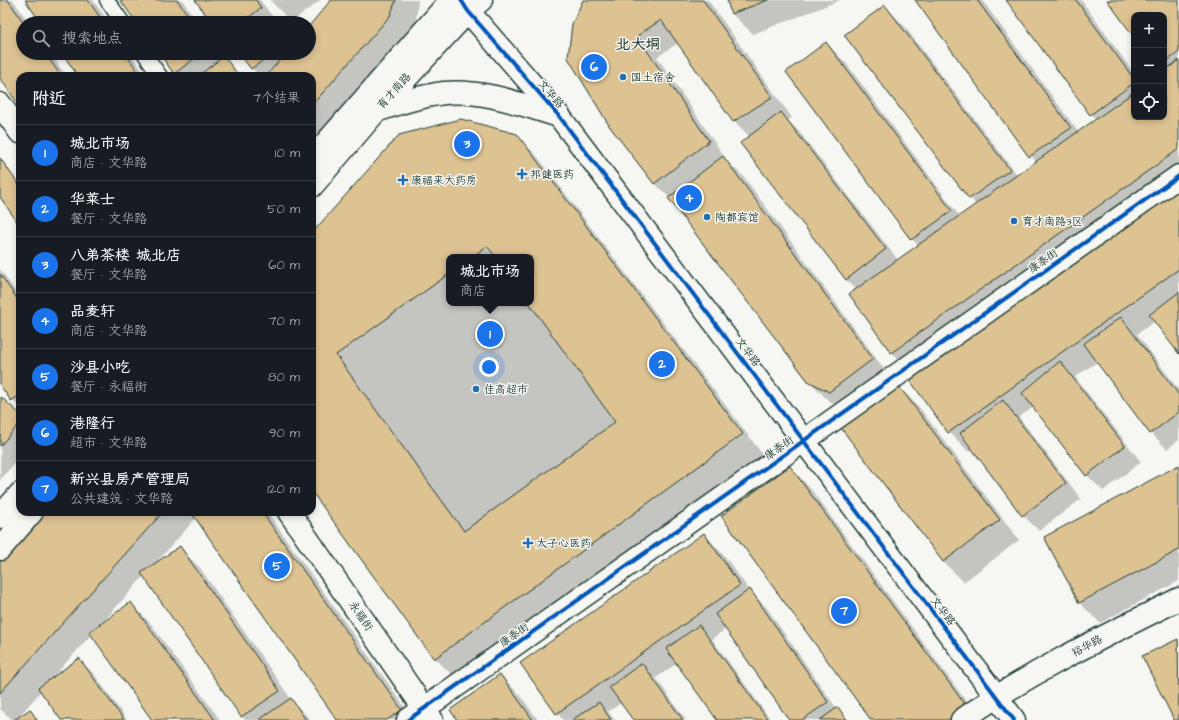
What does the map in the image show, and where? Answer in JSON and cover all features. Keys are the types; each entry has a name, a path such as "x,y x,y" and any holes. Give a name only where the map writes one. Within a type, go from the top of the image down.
{"street":[{"name":"育才南路","path":"316,181 465,3"},
{"name":"育才南路","path":"316,155 465,3"},
{"name":"文华路","path":"465,3 559,116 1014,720"},
{"path":"376,111 413,98 446,93 480,95 559,116"},
{"path":"0,104 16,126"},
{"name":"康泰街","path":"422,716 803,441 1179,176"},
{"path":"0,517 16,499"},
{"path":"0,548 28,516"},
{"name":"永福街","path":"292,516 422,716"},
{"name":"裕华路","path":"962,720 996,696 1101,637 1179,599"}],"lane":[{"path":"107,0 118,16"},
{"path":"149,60 157,72"}],"building":[{"path":"0,0 8,0 19,16 16,16 16,60 50,60 58,72 16,72 16,101 0,78"},
{"path":"25,0 88,0 99,16 36,16"},
{"path":"120,0 177,0 189,16 132,16"},
{"path":"195,0 256,0 261,8 250,16 207,16"},
{"path":"331,0 396,0 390,16 316,100 316,72 269,72 280,60 316,60 316,18"},
{"name":"国土宿舍","path":"583,0 703,0 772,97 733,122 661,20 637,36 709,141 654,184 610,127 568,58 572,24"},
{"path":"727,0 768,0 731,14"},
{"path":"915,0 977,0 1071,128 1029,157"},
{"path":"1006,0 1076,0 1131,75 1131,85 1090,115"},
{"path":"1107,0 1179,0 1179,52 1167,61 1167,12 1131,12 1131,33"},
{"path":"885,5 1010,170 969,199 844,35"},
{"path":"826,42 952,211 911,240 786,72"},
{"path":"67,60 130,60 138,72 75,72"},
{"path":"164,60 193,60 177,72 173,72"},
{"path":"219,60 227,60 236,72 203,72"},
{"path":"244,60 263,60 251,69"},
{"name":"育才南路3区","path":"1179,60 1179,149 891,353 849,294 1131,94 1131,120 1167,120 1167,69"},
{"path":"781,112 886,249 846,280 740,143"},
{"path":"461,119 517,134 743,434 434,659 316,497 316,228 399,135"},
{"path":"723,156 873,359 829,392 808,381 668,198"},
{"path":"0,158 16,180 16,220 0,197"},
{"path":"1179,187 1179,269 948,433 909,379"},
{"path":"487,246 494,254 476,254"},
{"path":"0,274 16,297 16,398 11,401 0,385"},
{"name":"佳高超市","path":"446,276 446,306 531,306 615,422 464,531 336,355"},
{"path":"1179,292 1179,354 1149,315"},
{"path":"1121,317 1179,395 1179,412 1150,434 1083,344"},
{"path":"1060,361 1125,446 1086,476 1022,393"},
{"path":"898,385 1000,520 943,562 841,428"},
{"path":"1,397 16,410 16,428 0,446"},
{"path":"1003,400 1066,483 1022,516 960,433"},
{"path":"1179,465 1179,550 1079,603 1044,537"},
{"path":"790,466 966,706 948,720 871,720 721,516"},
{"path":"41,516 159,516 0,693 0,562"},
{"path":"194,516 265,516 402,710 387,720 337,720"},
{"path":"704,533 740,585 556,714 520,663"},
{"path":"180,546 280,691 241,717 141,573"},
{"path":"750,589 828,702 802,720 789,720 715,614"},
{"path":"131,602 215,720 152,720 89,632"},
{"path":"699,625 768,720 717,720 666,649"},
{"path":"1178,639 1179,720 1174,720 1142,656"},
{"path":"79,658 124,720 61,720 38,688"},
{"path":"642,663 683,720 633,720 609,687"},
{"path":"500,674 533,720 457,720 450,710"},
{"path":"291,698 306,720 259,720"},
{"path":"599,702 611,720 572,720"},
{"path":"838,707 847,720 820,720"},
{"path":"30,709 37,720 14,720"}],"cycle path":[{"path":"461,0 468,11 559,116 1014,720"},
{"path":"408,720 1179,176"}],"place":[{"name":"港隆行","path":"594,67"},
{"name":"国土宿舍","path":"623,77"},
{"name":"八弟茶楼 城北店","path":"467,144"},
{"name":"邦健医药","path":"522,174"},
{"name":"康福来大药房","path":"403,180"},
{"name":"品麦轩","path":"689,198"},
{"name":"陶都宾馆","path":"707,217"},
{"name":"育才南路3区","path":"1014,221"},
{"name":"城北市场","path":"490,334"},
{"name":"华莱士","path":"662,364"},
{"name":"佳高超市","path":"476,389"},
{"name":"太子心医药","path":"528,543"},
{"name":"沙县小吃","path":"277,566"},
{"name":"新兴县房产管理局","path":"844,611"}],"district":[{"name":"北大垌","path":"638,44"}]}
